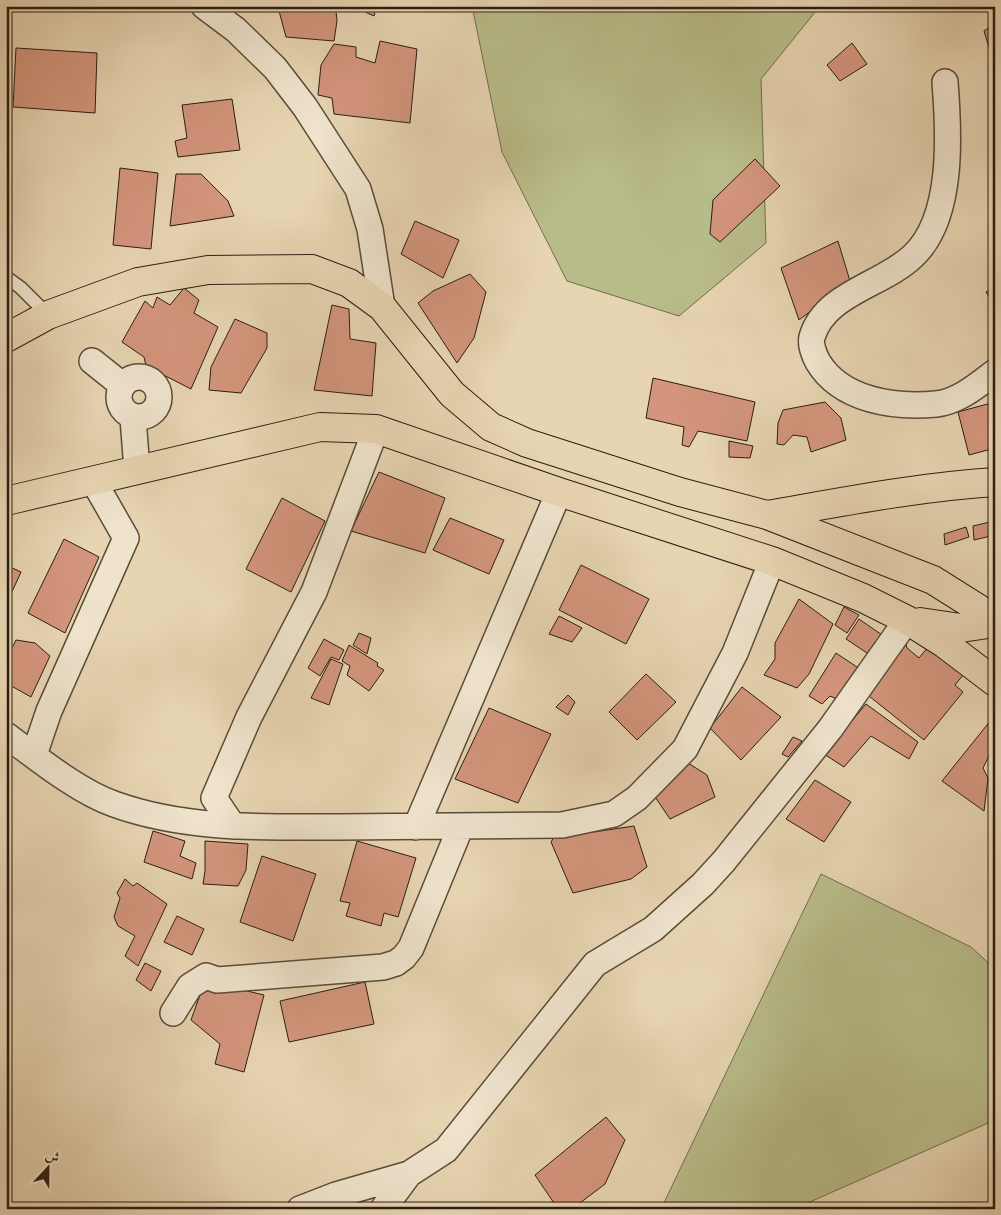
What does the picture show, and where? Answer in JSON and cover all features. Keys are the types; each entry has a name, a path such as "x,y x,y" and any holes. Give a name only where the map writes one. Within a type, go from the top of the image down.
{"highway":[{"path":"6,338 48,315 138,282 208,270 312,269 349,283 382,307 452,394 491,427 527,443 590,464 680,492 767,515 933,580 995,621"},
{"path":"6,501 320,427 376,429 558,492 772,561 863,598 906,620 945,644 995,682"},
{"path":"767,515 877,495 951,485 995,482"},
{"path":"906,620 961,628 995,621"}],"street":[{"path":"204,6 236,30 275,68 305,107 358,189 370,229 382,307"},
{"path":"945,82 947,172 944,190 929,234 914,256 894,271 838,303 815,327 811,340 814,356 832,380 850,392 880,402 936,404 952,400 975,387 995,372"},
{"path":"92,361 122,385"},
{"path":"136,377 151,381 157,387 159,394 155,410 141,418 133,418 121,408 118,400 122,385 136,377"},
{"path":"133,418 138,470"},
{"path":"233,826 214,798 249,717 314,592 376,429"},
{"path":"34,755 50,712 126,538 93,480"},
{"path":"416,827 558,492"},
{"path":"6,735 74,782 112,804 163,820 233,826 416,827 562,825 614,814 638,798 685,749 735,653 772,561"},
{"path":"300,1209 336,1195 409,1174 446,1150 460,1135 595,964 653,929 713,873 830,729 906,620"},
{"path":"173,1013 190,986 206,976 217,980 366,969 396,963 411,948 460,826"},
{"path":"383,1209 409,1174"}],"lane":[{"path":"6,277 21,288 48,315"}],"green space":[{"path":"472,6 820,6 761,79 766,243 679,316 567,281 502,152"},
{"path":"821,874 971,947 995,969 995,1120 794,1209 661,1209"}],"building":[{"path":"351,6 377,6 374,16"},
{"path":"278,7 336,11 337,21 334,41 286,37"},
{"path":"995,24 995,60 993,61 984,31"},
{"path":"380,41 417,49 410,123 334,114 332,98 318,95 321,65 334,44 356,47 356,57 375,63"},
{"path":"852,43 867,64 840,81 827,65"},
{"path":"16,48 97,53 95,113 13,107"},
{"path":"6,59 10,59 10,72 6,75"},
{"path":"232,99 240,150 178,157 175,141 187,138 182,105"},
{"path":"755,159 780,186 720,242 710,234 713,200"},
{"path":"120,168 158,173 151,249 113,245"},
{"path":"176,174 201,174 228,201 234,216 170,226"},
{"path":"415,221 459,240 443,278 401,254"},
{"path":"838,241 850,281 799,320 781,268"},
{"path":"470,274 486,292 474,338 457,363 418,303 433,291"},
{"path":"995,287 995,305 986,292"},
{"path":"184,288 199,300 194,313 218,327 191,389 146,366 144,357 122,342 145,301 153,308 157,297 170,305"},
{"path":"332,305 349,309 350,339 376,343 372,396 314,390"},
{"path":"235,319 267,333 267,348 241,393 209,390 211,367"},
{"path":"653,378 755,402 747,441 698,431 689,447 682,445 684,427 646,418"},
{"path":"825,402 841,418 846,440 811,452 807,437 793,435 784,445 777,444 778,423 783,410"},
{"path":"995,402 995,448 969,455 958,412"},
{"path":"729,441 753,446 750,458 729,457"},
{"path":"379,472 445,498 425,553 351,531"},
{"path":"282,498 325,521 291,592 246,569"},
{"path":"450,518 504,540 489,574 433,550"},
{"path":"994,521 995,535 974,540 973,526"},
{"path":"966,527 969,537 945,545 944,534"},
{"path":"64,539 99,557 65,633 28,613"},
{"path":"6,565 21,572 6,605"},
{"path":"581,565 649,599 626,644 559,610"},
{"path":"799,599 833,624 809,674 797,688 764,675 775,659 775,643"},
{"path":"844,607 859,615 847,633 835,625"},
{"path":"559,616 582,628 572,642 549,634"},
{"path":"859,619 885,637 873,657 846,639"},
{"path":"359,633 371,638 367,654 353,645"},
{"path":"324,639 344,650 339,660 331,657 320,676 308,668"},
{"path":"16,640 35,643 50,656 31,697 6,683 6,660"},
{"path":"905,641 907,648 919,658 933,641 968,669 955,685 963,692 924,740 864,692"},
{"path":"349,645 378,663 377,666 384,670 369,691 347,675 350,666 342,661"},
{"path":"836,653 863,671 839,700 830,696 822,704 809,696"},
{"path":"331,659 343,664 329,705 311,698"},
{"path":"646,674 676,702 637,740 609,712"},
{"path":"742,687 781,717 741,760 710,728"},
{"path":"568,695 575,702 568,715 556,707"},
{"path":"866,704 918,742 909,759 871,736 844,767 824,754"},
{"path":"489,708 551,734 518,803 455,779"},
{"path":"991,720 995,723 995,756 991,752 983,768 988,778 984,811 942,781"},
{"path":"793,737 802,741 788,757 782,754"},
{"path":"688,763 707,775 715,797 670,819 651,791"},
{"path":"815,780 851,802 824,842 786,819"},
{"path":"590,826 594,832 634,826 647,867 631,879 573,893 551,842 557,832"},
{"path":"153,831 185,841 180,856 196,863 192,879 144,862"},
{"path":"205,841 248,844 246,870 238,886 203,884"},
{"path":"357,841 416,858 398,917 384,913 381,926 346,916 350,903 340,901"},
{"path":"262,856 316,874 293,941 240,922"},
{"path":"125,879 133,886 137,883 167,904 138,966 125,956 135,936 118,926 114,917 120,898 117,893"},
{"path":"177,916 204,929 192,955 164,942"},
{"path":"145,963 161,971 151,991 136,980"},
{"path":"205,981 264,995 244,1072 215,1064 220,1044 191,1020"},
{"path":"365,982 374,1024 289,1042 280,1001"},
{"path":"606,1117 625,1140 605,1184 572,1209 558,1209 535,1175"}]}
